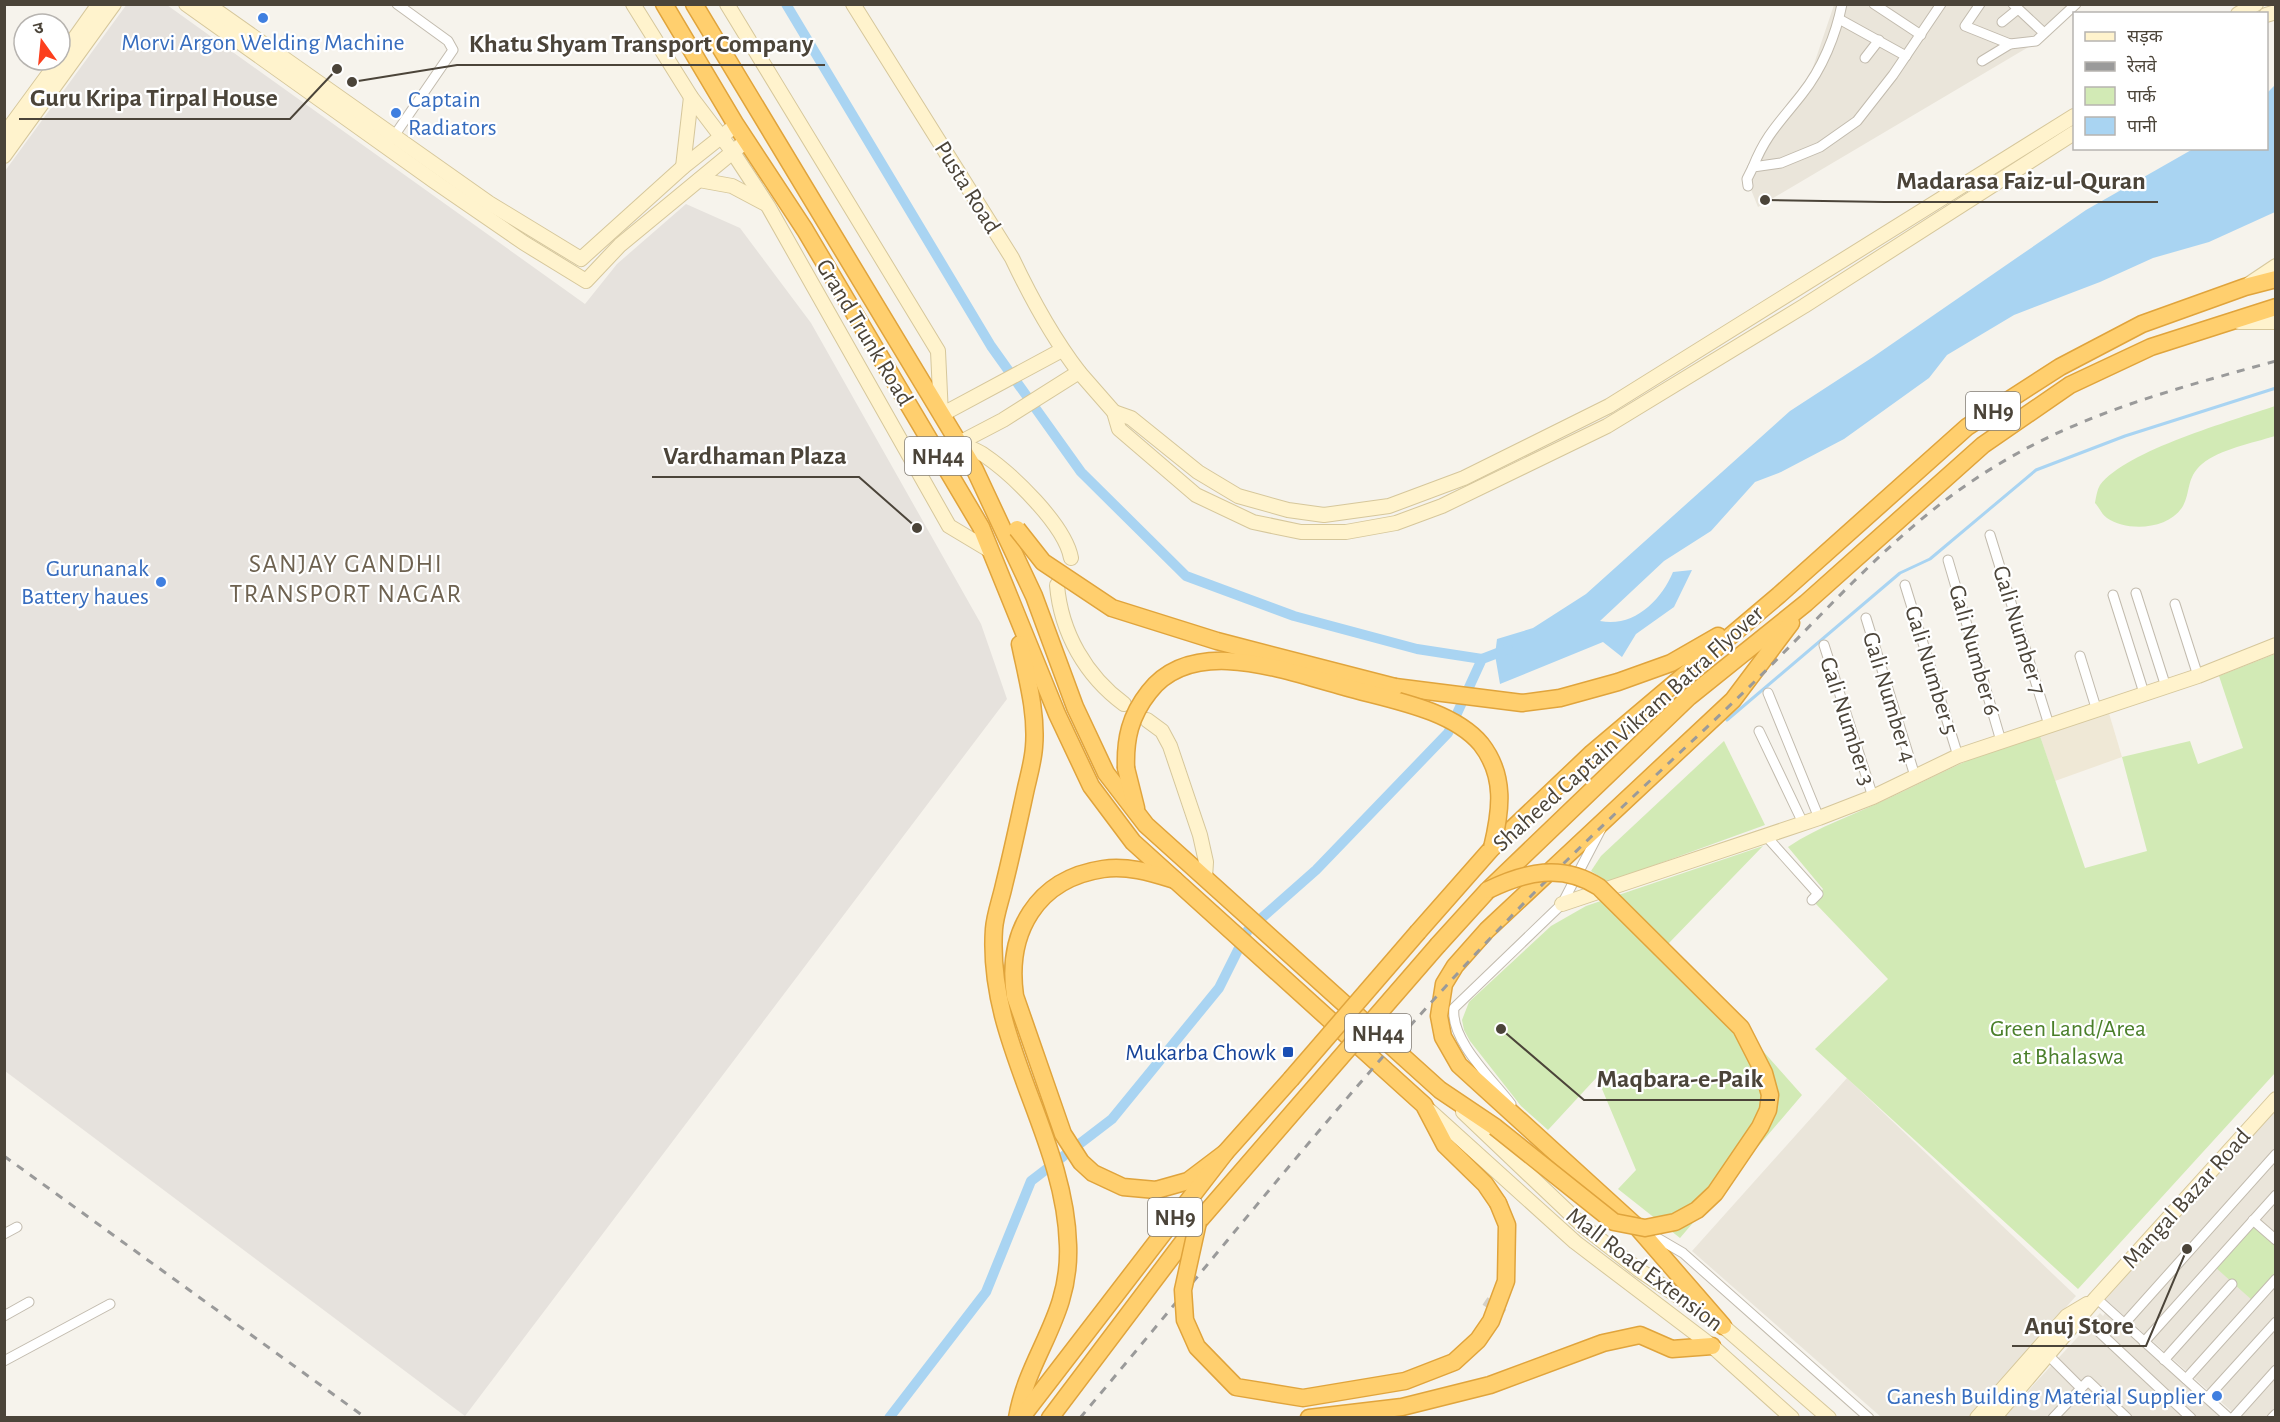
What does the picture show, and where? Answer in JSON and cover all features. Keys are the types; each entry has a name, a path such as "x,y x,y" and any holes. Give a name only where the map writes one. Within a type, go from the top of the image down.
{"highway":[{"name":"Grand Trunk Road","path":"664,4 736,125 739,146 811,240 981,528 1057,714 1091,786 1133,842 1178,880 1424,1105"},
{"name":"Grand Trunk Road","path":"694,4 984,488 1034,596 1084,726 1106,773 1146,825 1316,975 1440,1090"},
{"path":"2245,286 2276,279"},
{"name":"NH9","path":"1779,595 1977,421 2060,367 2142,324 2245,286"},
{"name":"NH9","path":"1806,603 1983,445 2070,385 2151,347 2228,321 2276,308"},
{"path":"984,488 1043,562 1112,608 1217,641 1395,687 1521,703 1560,698 1671,663 1738,624 1779,595"},
{"name":"Shaheed Captain Vikram Batra Flyover","path":"1019,1418 1066,1361 1225,1153 1492,848 1592,753 1779,595"},
{"path":"1011,603 1033,707 1034,748 994,928 994,964 1002,1020 1059,1179 1066,1210 1068,1247 1066,1285 1060,1310 1020,1399 1019,1418"},
{"path":"1723,1326 1637,1227 1452,1057 1440,1027 1441,995 1455,966 1486,930 1733,700 1806,603"},
{"name":"Shaheed Captain Vikram Batra Flyover","path":"1050,1418 1198,1222 1488,890 1689,697 1806,603"},
{"path":"1137,814 1126,768 1126,746 1130,724 1140,704 1171,673 1200,662 1215,660 1256,664 1396,701 1442,716 1470,733 1490,758 1500,788 1500,812 1492,848"},
{"path":"1178,880 1125,868 1104,869 1077,875 1064,882 1036,905 1016,940 1012,974 1015,996 1071,1149 1087,1167 1108,1182 1140,1190 1173,1187 1202,1172 1225,1153"},
{"path":"1440,1090 1495,1127 1614,1222 1645,1228 1675,1222 1697,1210 1715,1193 1760,1127 1768,1110 1770,1095 1764,1073 1741,1028 1599,887 1577,875 1548,871 1518,877 1488,890"},
{"path":"1198,1222 1183,1290 1185,1320 1197,1347 1236,1387 1303,1398 1405,1381 1454,1362 1478,1340 1491,1321 1506,1281 1507,1225 1498,1203 1485,1184 1445,1145 1424,1105"},
{"path":"1309,1418 1402,1407 1490,1385 1603,1343 1640,1335 1672,1349 1712,1346"}],"main road":[{"path":"72,41 99,4"},
{"path":"4,156 114,4"},
{"path":"186,4 391,142 595,268"},
{"path":"207,4 524,243 586,280 595,268 739,146"},
{"path":"633,4 691,97 721,136 739,146 768,206 949,526 989,550"},
{"path":"727,4 938,351 941,415 1062,350"},
{"name":"Pusta Road","path":"853,4 1012,258 1031,297 1062,350 1114,412"},
{"path":"2242,12 2256,4"},
{"path":"4,135 50,72"},
{"path":"683,167 691,97"},
{"path":"1114,412 1131,418 1198,472 1238,496 1288,510 1324,514 1389,506 1464,478 1609,406 2073,117"},
{"path":"572,272 581,259 683,167 736,125"},
{"path":"1114,412 1119,429 1196,495 1253,522 1301,532 1346,532 1396,523 1442,506 1607,426 2073,134"},
{"path":"699,180 732,186 768,206"},
{"path":"2245,286 2276,266"},
{"path":"2228,321 2276,322"},
{"path":"959,443 1003,420 1079,372"},
{"path":"959,443 983,454 1018,483 1066,539 1071,558"},
{"path":"1057,585 1059,605 1082,658 1108,692 1124,704"},
{"path":"1562,904 1803,824 1873,796 1958,756 2198,676 2276,645"},
{"path":"1147,720 1162,731 1170,746 1205,852 1205,878"},
{"name":"Mall Road Extension","path":"1440,1090 1583,1226 1639,1270 1723,1326 1829,1418"},
{"name":"Mangal Bazar Road","path":"2096,1298 2274,1103"},
{"name":"Mall Road Extension","path":"1424,1105 1575,1242 1712,1346 1792,1418"},
{"path":"1977,1418 2082,1316 2096,1298"},
{"path":"1994,1418 2067,1316 2096,1298"}],"street":[{"path":"391,142 453,50 448,41 397,4"},
{"path":"1748,186 1747,179 1764,140 1804,92 1834,36 1842,4"},
{"path":"1753,167 1781,164 1820,147 1845,131 1872,104 1941,4"},
{"path":"1980,4 1965,26 2010,44 2036,42 2071,6"},
{"path":"1880,6 1921,35"},
{"path":"2002,22 2015,7 2044,33"},
{"path":"1839,19 1879,39 1906,56"},
{"path":"1866,58 1879,39"},
{"path":"1982,61 2010,44"},
{"name":"Gali Number 7","path":"1990,535 2049,726"},
{"name":"Gali Number 6","path":"1948,560 2001,741"},
{"name":"Gali Number 5","path":"1905,585 1958,756"},
{"path":"2136,593 2166,687"},
{"path":"2113,595 2144,693"},
{"path":"2175,604 2198,676"},
{"name":"Gali Number 4","path":"1866,618 1915,776"},
{"name":"Gali Number 3","path":"1824,645 1873,796"},
{"path":"2079,656 2097,711"},
{"path":"1768,693 1819,818"},
{"path":"1759,731 1803,824"},
{"path":"1533,1132 1459,1038 1452,1021 1454,1008 1562,904 1608,817"},
{"path":"1766,836 1818,894 1812,900"},
{"path":"2124,1324 2276,1154"},
{"path":"2144,1342 2276,1195"},
{"path":"2253,1220 2275,1238"},
{"path":"4,1233 17,1227"},
{"path":"1637,1227 1683,1253 1869,1418"},
{"path":"2186,1379 2276,1279"},
{"path":"2164,1360 2232,1284"},
{"path":"2096,1298 2231,1418 2276,1370"},
{"path":"4,1316 29,1302"},
{"path":"4,1361 110,1304"},
{"path":"2082,1316 2191,1418"},
{"path":"2207,1398 2276,1322"},
{"path":"2044,1351 2081,1388"},
{"path":"2053,1418 2088,1381 2127,1418"},
{"path":"2272,1418 2276,1414"}],"shaded area":[{"path":"127,4 167,5 585,304 617,264 686,204 740,228 811,323 981,624 1007,699 465,1416 5,1071 5,171"},
{"path":"1834,5 2070,5 2037,42 1758,207 1746,177 1762,137 1799,93 1812,70"},
{"path":"2108,710 2122,757 2055,781 2039,733"},
{"path":"1847,1078 2076,1296 1968,1417 1881,1417 1692,1251"},
{"path":"2273,1111 2275,1113 2275,1417 2238,1417 2103,1297"},
{"path":"2106,1312 2223,1418 2003,1418 2100,1313 2103,1316"}],"green space":[{"path":"2275,406 2275,436 2227,450 2202,464 2193,474 2183,506 2168,520 2147,526 2125,525 2107,518 2095,503 2100,485 2114,472 2133,460 2208,428"},
{"name":"Green Land/Area at Bhalaswa","path":"2275,654 2275,1073 2078,1289 1815,1049 1888,979 1815,903 1823,889 1788,847 1824,827 1962,763 2039,733 2085,868 2147,851 2122,757 2190,741 2198,764 2243,748 2219,676"},
{"path":"1724,741 1765,825 1608,882 1591,871 1601,856"},
{"path":"1763,846 1668,944 1802,1095 1680,1238 1618,1189 1636,1170 1597,1077 1548,1130 1521,1106 1470,1041 1462,1020 1469,1002 1551,926 1586,906"},
{"path":"2254,1225 2275,1244 2275,1274 2252,1300 2215,1267"}],"water":[{"path":"2275,85 2275,212 2209,242 2153,258 2100,282 2014,315 1947,355 1929,378 1844,439 1781,472 1755,482 1711,531 1664,561 1600,621 1612,622 1634,616 1644,610 1661,593 1673,572 1692,570 1674,607 1636,634 1622,657 1603,642 1500,684 1495,655 1497,639 1533,628 1586,594 1790,411 1873,357 2086,210 2191,150 2268,150 2268,92"}],"waterway":[{"path":"786,4 991,346 1081,472 1186,576 1294,616 1417,649 1482,659"},
{"path":"1727,720 1900,573 1930,559 2036,470 2125,436 2276,388"},
{"path":"889,1418 986,1292 1031,1181 1112,1119 1219,988 1248,930 1316,870 1448,733 1482,659 1508,649"}],"tunnel":[{"path":"1485,1301 1506,1315"}],"railway":[{"path":"1080,1418 1355,1089 1469,961 1555,872 1746,690 1894,543 1959,490 1994,467 2061,431 2167,392 2276,361"},
{"path":"4,1156 366,1418"}],"place":[{"name":"Morvi Argon Welding Machine","path":"263,18"},
{"name":"Guru Kripa Tirpal House","path":"337,69"},
{"name":"Khatu Shyam Transport Company","path":"352,82"},
{"name":"Captain Radiators","path":"396,113"},
{"name":"Madarasa Faiz-ul-Quran","path":"1765,200"},
{"name":"Vardhaman Plaza","path":"917,528"},
{"name":"Gurunanak Battery haues","path":"161,582"},
{"name":"Maqbara-e-Paik","path":"1501,1029"},
{"name":"Mukarba Chowk","path":"1288,1052"},
{"name":"Anuj Store","path":"2187,1249"},
{"name":"Ganesh Building Material Supplier","path":"2217,1396"}],"district":[{"name":"SANJAY GANDHI TRANSPORT NAGAR","path":"346,578"}]}
